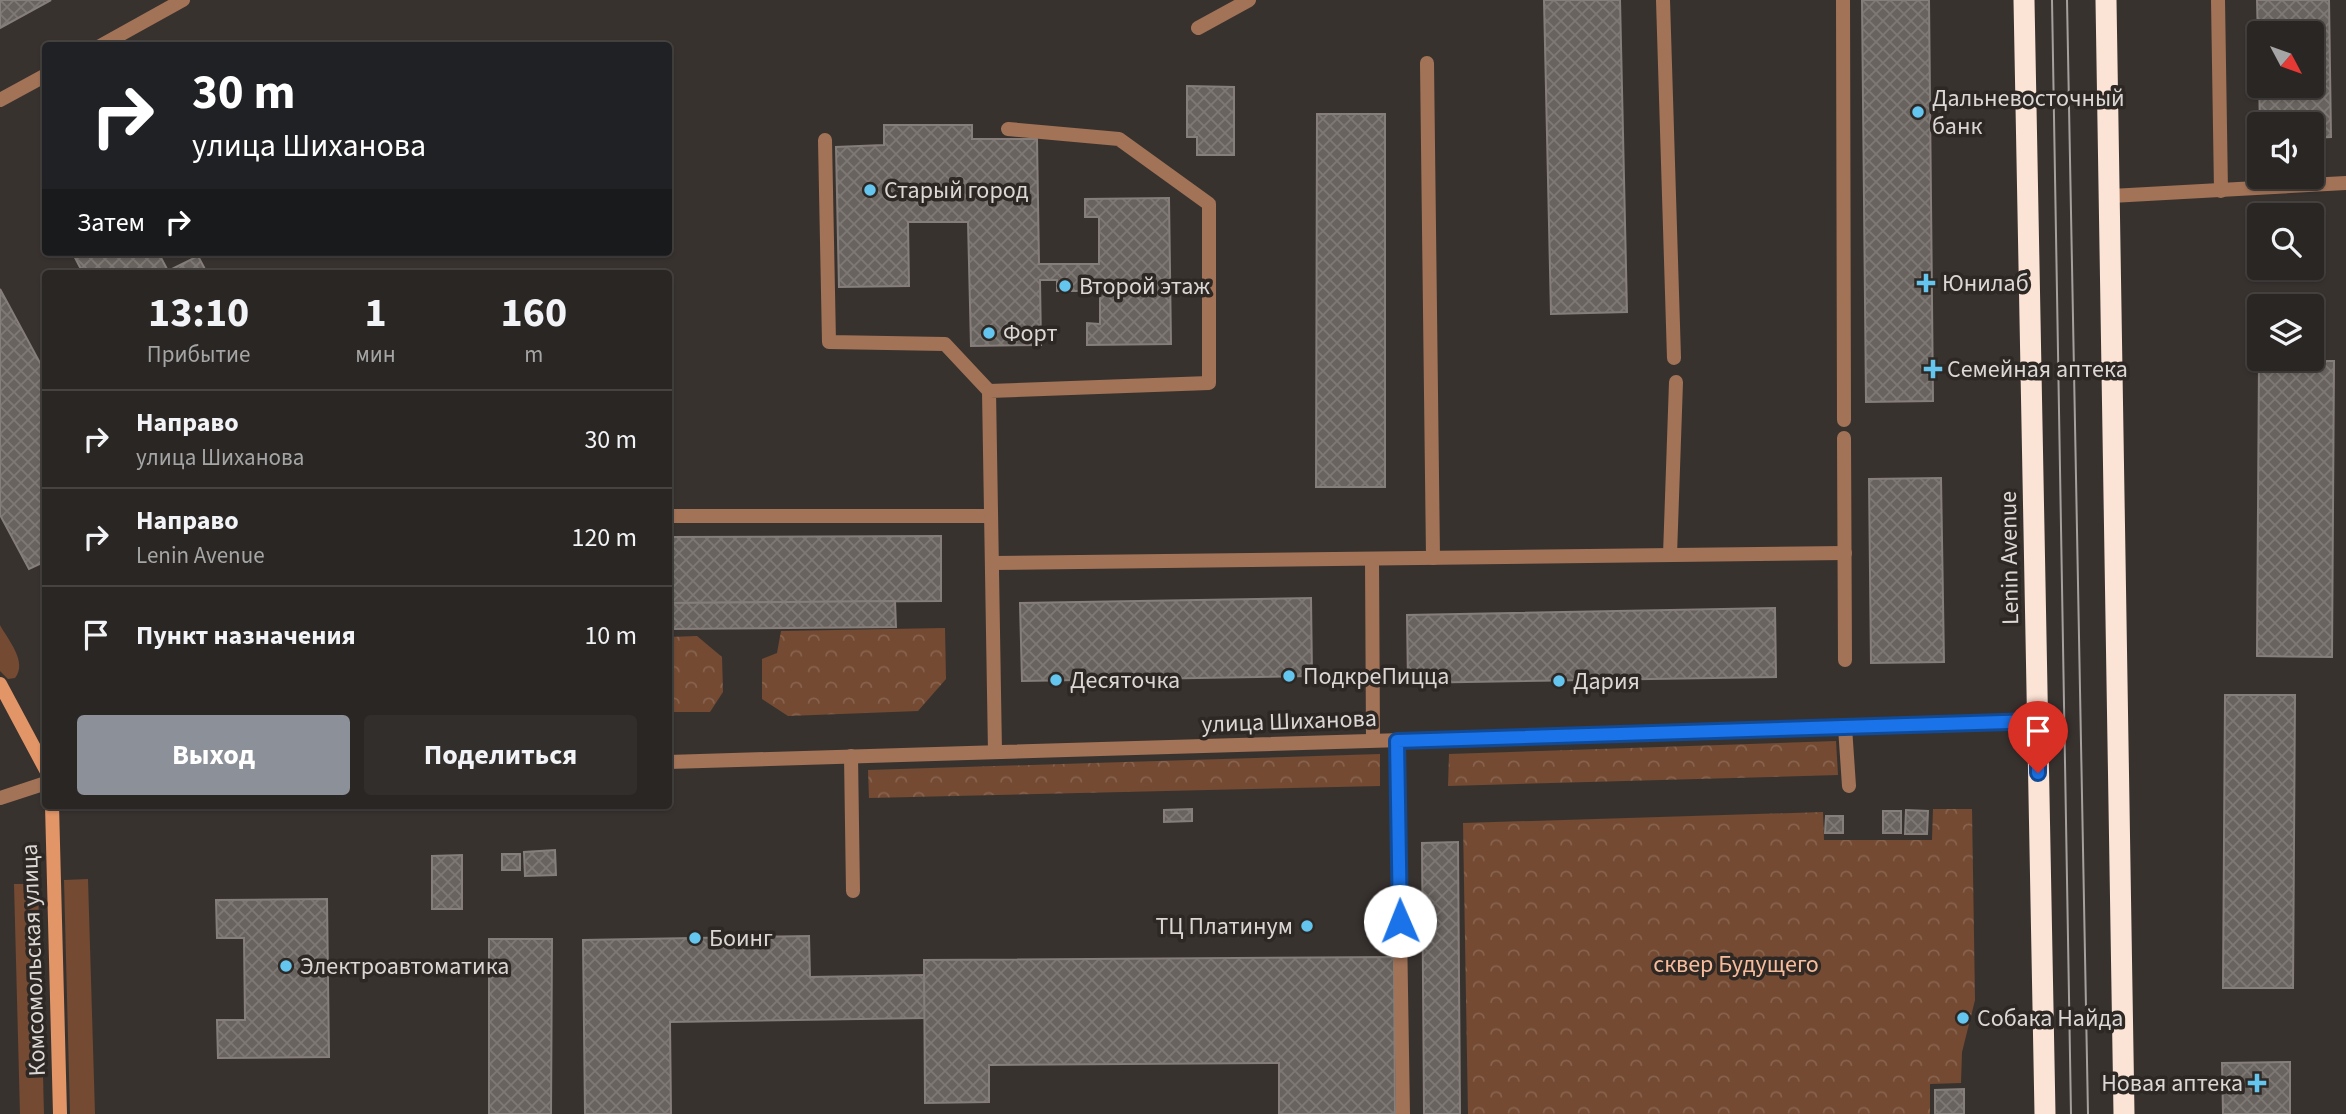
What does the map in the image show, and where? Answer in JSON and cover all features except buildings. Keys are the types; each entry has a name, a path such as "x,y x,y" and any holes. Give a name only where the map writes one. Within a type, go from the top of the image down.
{"highway":[{"name":"Lenin Avenue","path":"2024,0 2045,1114"},
{"path":"2106,0 2124,1114"}],"street":[{"path":"107,42 183,0"},
{"path":"1198,28 1249,0"},
{"path":"1663,0 1674,358"},
{"path":"1843,0 1844,420"},
{"path":"2218,0 2221,191"},
{"path":"1427,63 1433,558"},
{"path":"0,100 42,77"},
{"path":"989,391 1209,383 1209,204 1119,139 1007,129"},
{"path":"825,140 829,342 945,344 989,391 995,752"},
{"path":"2111,196 2346,183"},
{"path":"1670,555 1676,382"},
{"path":"1844,438 1845,660"},
{"path":"672,516 991,516"},
{"path":"992,563 1844,553"},
{"path":"1372,559 1373,740"},
{"path":"0,684 42,763"},
{"name":"улица Шиханова","path":"672,762 2038,721"},
{"path":"1845,727 1849,786"},
{"path":"1397,741 1403,1114"},
{"path":"851,756 853,891"},
{"path":"0,798 42,784"},
{"name":"Комсомольская улица","path":"52,809 60,1114"}],"green space":[{"path":"0,625 18,658 15,678 8,679 0,671"},
{"path":"945,628 946,679 918,711 788,716 762,699 762,659 777,653 781,631"},
{"path":"697,636 722,657 723,692 710,712 672,712 672,637"},
{"path":"1836,741 1838,775 1448,786 1449,754"},
{"path":"1380,754 1380,786 869,798 868,770"},
{"name":"сквер Будущего","path":"1933,809 1972,809 1975,1000 1962,1052 1961,1083 1930,1084 1930,1114 1468,1114 1463,823 1823,812 1824,840 1932,840"},
{"path":"88,879 95,1114 70,1114 64,880"},
{"path":"14,884 38,884 44,1114 20,1114"}],"tram line":[{"path":"2052,0 2071,1114"},
{"path":"2067,0 2088,1114"}],"place":[{"name":"Дальневосточный банк","path":"1918,112"},
{"name":"Старый город","path":"870,190"},
{"name":"Юнилаб","path":"1926,283"},
{"name":"Второй этаж","path":"1065,286"},
{"name":"Форт","path":"989,333"},
{"name":"Семейная аптека","path":"1933,369"},
{"name":"ПодкреПицца","path":"1289,676"},
{"name":"Десяточка","path":"1056,680"},
{"name":"Дария","path":"1559,681"},
{"name":"ТЦ Платинум","path":"1307,926"},
{"name":"Боинг","path":"695,938"},
{"name":"Электроавтоматика","path":"286,966"},
{"name":"Собака Найда","path":"1963,1018"},
{"name":"Новая аптека","path":"2257,1083"}],"route":[{"path":"1400,921 1397,741 2038,721 2038,773"}]}
